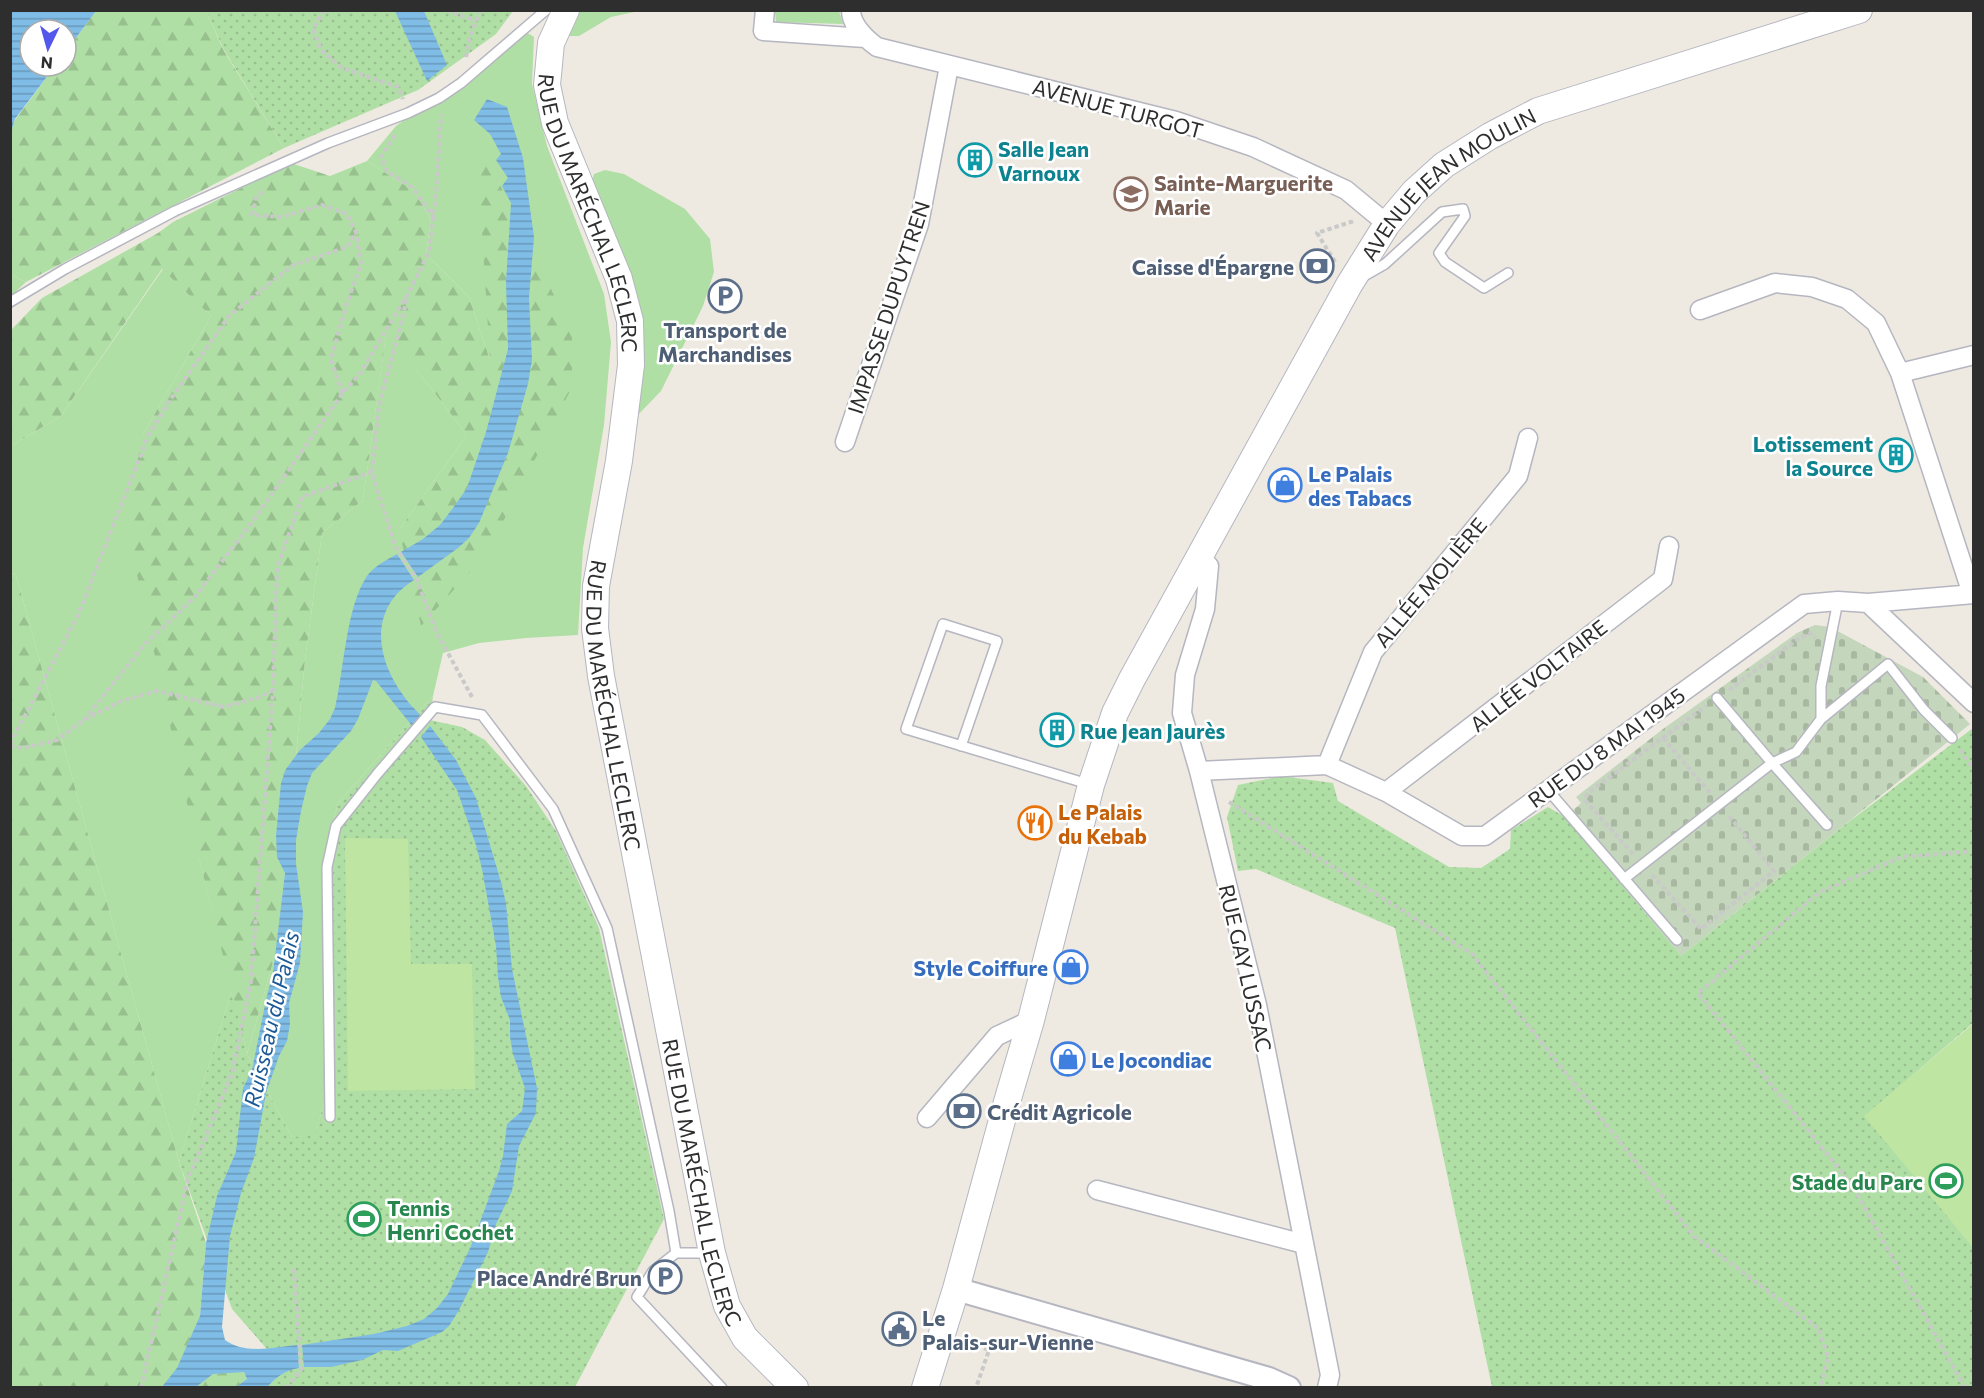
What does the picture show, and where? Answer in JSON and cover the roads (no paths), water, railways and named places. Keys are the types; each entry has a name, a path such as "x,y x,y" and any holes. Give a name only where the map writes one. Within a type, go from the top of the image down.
{"main road":[{"name":"RUE DU MARÉCHAL LECLERC","path":"566,10 551,43 547,85 555,123 619,279 630,321 631,365 619,461 596,586 595,628 601,676 712,1253 727,1306 745,1338 795,1388"},
{"name":"AVENUE JEAN MOULIN","path":"1198,556 1288,398 1340,279 1414,192 1444,165 1490,136 1538,111 1859,10"},
{"path":"925,1388 956,1289 1031,1020 1090,785 1120,705 1198,556"}],"street":[{"path":"765,10 763,31 865,38"},
{"path":"851,10 851,16 865,38"},
{"name":"AVENUE TURGOT","path":"865,38 877,47 1176,121 1253,147 1346,190 1387,224"},
{"name":"IMPASSE DUPUYTREN","path":"845,442 919,224 949,66"},
{"path":"1700,310 1775,283 1812,287 1847,299 1876,323 1900,373 1972,594"},
{"path":"1900,373 1974,355"},
{"name":"ALLÉE MOLIÈRE","path":"1327,765 1373,652 1518,476 1528,438"},
{"name":"ALLÉE VOLTAIRE","path":"1386,792 1664,579 1669,546"},
{"name":"RUE GAY LUSSAC","path":"1198,556 1209,566 1205,609 1185,675 1182,713 1199,771 1257,1005 1330,1375 1327,1388"},
{"name":"RUE DU 8 MAI 1945","path":"1199,771 1327,765 1386,792 1462,836 1485,836 1804,604 1838,601 1868,603 1972,594"},
{"path":"1868,603 1974,703"},
{"path":"927,1118 997,1036 1031,1020"},
{"path":"1097,1191 1304,1244"},
{"path":"956,1289 1269,1379 1289,1388"}],"lane":[{"path":"10,302 65,269 175,211 328,143 408,113 439,98 461,83 546,10"},
{"path":"1340,279 1385,264 1442,212 1463,208 1465,216 1439,253 1445,262 1484,288 1508,273"},
{"path":"1821,719 1821,686 1838,601"},
{"path":"961,746 997,641 943,624 906,729 961,746 1090,785"},
{"path":"1624,879 1772,763 1796,752 1821,719 1888,664 1924,710 1952,738"},
{"path":"1717,698 1827,825"},
{"path":"330,1117 327,867 336,826 435,707 482,715 553,809 607,928 669,1210 676,1253"},
{"path":"1548,790 1677,940"},
{"path":"712,1253 676,1253 653,1271 637,1297 722,1388"}],"water":[{"path":"11,10 96,11 78,35 78,18 18,18 18,78 46,78 15,119 11,132"},
{"path":"395,11 424,11 447,65 427,81"},
{"path":"487,99 507,107 523,158 534,237 529,298 532,360 528,384 508,453 479,523 469,538 458,548 418,577 401,552 423,539 440,525 467,488 486,432 508,349 506,282 511,203 502,186 508,178 496,160 501,154 490,134 474,120"},
{"name":"Ruisseau du Palais","path":"397,554 414,580 399,591 389,604 383,619 382,649 394,680 405,698 422,717 413,727 373,680 351,731 312,773 307,786 296,840 296,864 303,912 300,963 289,1003 290,1024 287,1041 279,1056 266,1093 254,1158 241,1193 230,1236 222,1327 225,1340 233,1345 251,1349 298,1345 299,1368 282,1374 267,1387 236,1387 247,1379 244,1372 213,1374 196,1387 161,1388 177,1368 200,1316 206,1243 217,1196 236,1152 243,1088 252,1070 273,973 285,873 277,857 276,836 281,783 286,769 300,750 319,733 335,708 350,621 360,589 373,569"},
{"path":"430,726 456,760 476,798 501,882 506,903 512,969 537,1088 536,1113 519,1146 512,1191 496,1224 488,1252 449,1326 442,1332 398,1351 383,1350 362,1360 331,1367 304,1367 302,1345 374,1334 407,1326 424,1319 437,1308 448,1294 471,1246 499,1171 507,1124 522,1111 525,1088 513,1054 510,1020 501,997 496,946 482,869 457,790 421,737"}],"place":[{"name":"Salle Jean Varnoux","path":"975,160"},
{"name":"Sainte-Marguerite Marie","path":"1131,194"},
{"name":"Caisse d'Épargne","path":"1317,266"},
{"name":"Transport de Marchandises","path":"725,296"},
{"name":"Lotissement la Source","path":"1896,455"},
{"name":"Le Palais des Tabacs","path":"1285,485"},
{"name":"Rue Jean Jaurès","path":"1057,730"},
{"name":"Le Palais du Kebab","path":"1035,823"},
{"name":"Style Coiffure","path":"1071,967"},
{"name":"Le Jocondiac","path":"1068,1059"},
{"name":"Crédit Agricole","path":"964,1111"},
{"name":"Stade du Parc","path":"1946,1181"},
{"name":"Tennis Henri Cochet","path":"364,1219"},
{"name":"Place André Brun","path":"665,1277"},
{"name":"Le Palais-sur-Vienne","path":"899,1329"}]}
